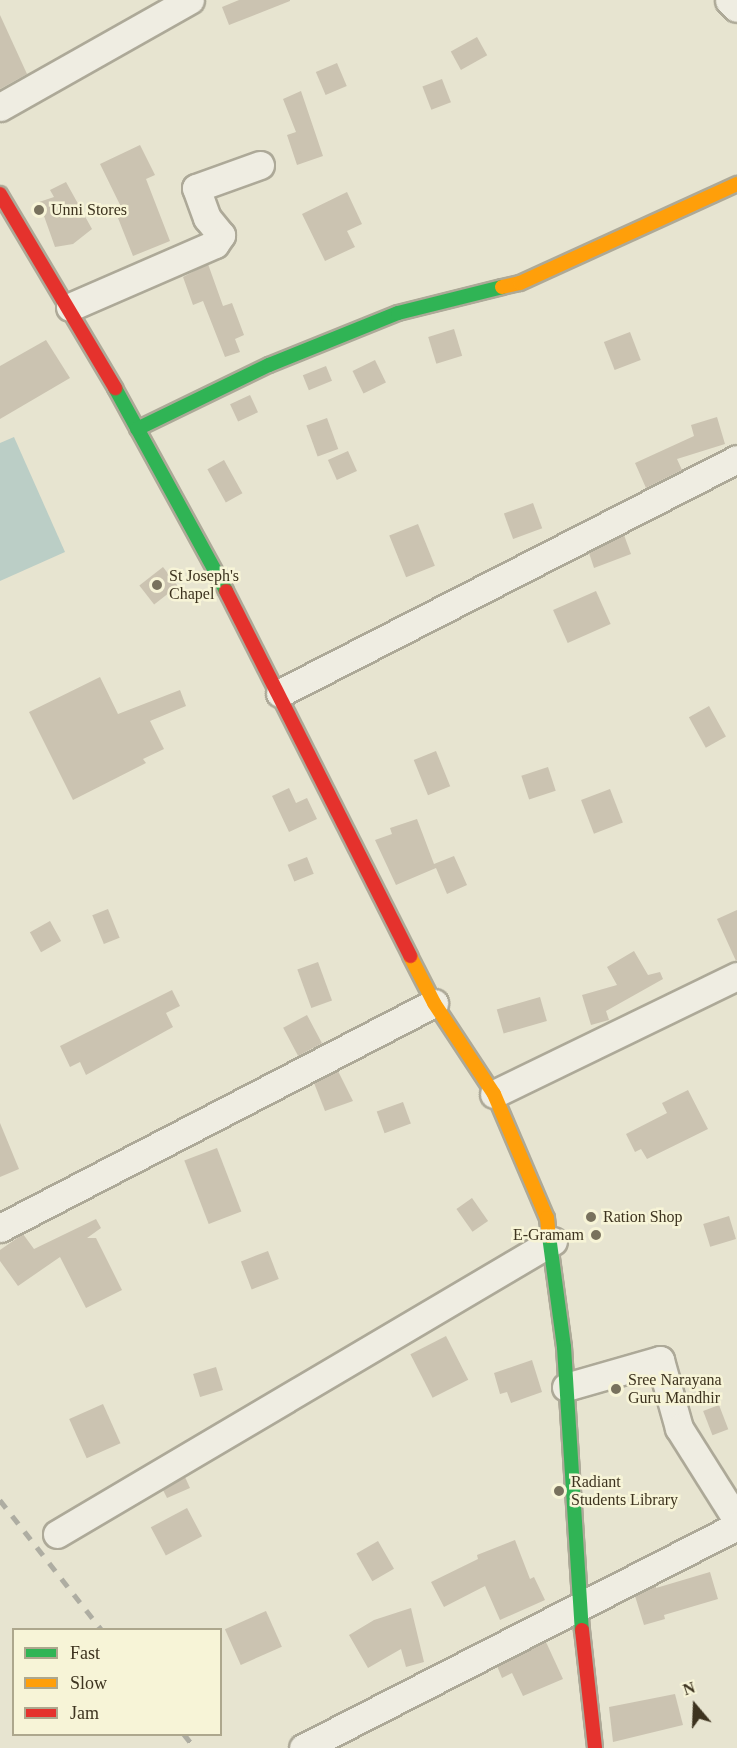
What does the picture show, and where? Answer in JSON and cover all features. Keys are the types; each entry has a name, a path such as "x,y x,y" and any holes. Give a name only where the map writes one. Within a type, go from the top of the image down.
{"main road":[{"path":"137,429 269,365 398,313 520,283 737,184"},
{"path":"0,194 70,307 280,693 434,1003 494,1094 543,1208 553,1241 566,1387 579,1607 595,1748"}],"street":[{"path":"0,106 189,0"},
{"path":"729,0 737,8"},
{"path":"70,307 215,244 221,235 207,218 196,188 260,165"},
{"path":"280,693 737,459"},
{"path":"494,1094 737,976"},
{"path":"0,1228 434,1003"},
{"path":"57,1534 553,1241"},
{"path":"566,1387 660,1360 679,1428 737,1520"},
{"path":"303,1748 737,1526"}],"shaded area":[{"path":"14,437 65,552 0,581 0,443"}],"building":[{"path":"239,0 290,1 229,25 222,7"},
{"path":"0,15 27,74 0,89"},
{"path":"477,37 487,55 461,70 451,52"},
{"path":"337,63 347,86 326,95 316,72"},
{"path":"442,79 451,102 431,110 422,87"},
{"path":"301,91 323,156 297,165 287,135 296,132 283,99"},
{"path":"140,145 155,175 146,179 170,241 133,256 118,218 125,215 100,164"},
{"path":"66,182 92,229 73,244 55,247 39,202 54,197 50,190"},
{"path":"347,192 362,224 347,231 355,247 325,261 302,214"},
{"path":"208,264 223,306 232,303 244,335 235,339 240,352 225,357 203,301 193,305 183,277"},
{"path":"454,329 462,356 436,364 428,337"},
{"path":"630,332 641,360 615,370 604,342"},
{"path":"46,340 70,378 0,419 0,366"},
{"path":"375,360 386,382 363,393 353,371"},
{"path":"326,366 332,381 309,390 303,375"},
{"path":"250,395 258,412 238,422 230,404"},
{"path":"717,417 725,444 677,459 682,470 646,488 635,463 694,436 691,425"},
{"path":"327,418 338,449 318,457 306,426"},
{"path":"348,451 357,471 337,480 328,460"},
{"path":"224,460 242,493 226,502 207,469"},
{"path":"533,503 542,528 513,539 504,514"},
{"path":"418,524 435,566 406,577 389,536"},
{"path":"624,535 631,554 594,568 589,553"},
{"path":"163,567 178,586 154,604 139,585"},
{"path":"596,591 611,624 568,643 553,610"},
{"path":"100,677 118,714 180,690 186,706 150,721 164,749 143,759 146,763 73,800 29,712"},
{"path":"709,706 726,737 706,748 689,717"},
{"path":"436,751 450,786 428,795 414,760"},
{"path":"548,767 556,791 529,799 521,776"},
{"path":"289,788 296,803 307,798 317,819 289,832 272,796"},
{"path":"610,789 623,823 594,834 581,800"},
{"path":"417,819 434,864 454,856 467,885 447,894 436,868 396,885 375,840 392,834 390,828"},
{"path":"307,857 314,874 294,882 288,865"},
{"path":"108,909 120,938 104,944 92,915"},
{"path":"737,910 737,960 736,961 717,919"},
{"path":"50,921 61,941 41,952 30,932"},
{"path":"634,951 648,975 660,972 663,979 606,1011 609,1020 591,1025 582,995 617,985 607,967"},
{"path":"318,962 332,1001 311,1008 297,970"},
{"path":"172,990 180,1006 166,1013 173,1027 86,1075 80,1062 70,1067 60,1046"},
{"path":"540,997 547,1021 504,1033 497,1009"},
{"path":"307,1015 322,1043 298,1056 283,1028"},
{"path":"338,1071 353,1101 325,1111 314,1083"},
{"path":"688,1090 708,1129 647,1159 641,1149 635,1152 626,1134 667,1113 662,1103"},
{"path":"403,1102 411,1124 385,1133 377,1112"},
{"path":"0,1123 19,1169 0,1177"},
{"path":"217,1148 241,1211 209,1224 184,1161"},
{"path":"472,1198 488,1221 472,1232 456,1209"},
{"path":"729,1216 736,1239 710,1247 703,1224"},
{"path":"96,1219 101,1228 87,1238 96,1238 122,1290 86,1308 60,1257 18,1286 0,1261 0,1250 23,1234 34,1249"},
{"path":"268,1251 279,1279 252,1289 241,1261"},
{"path":"446,1336 468,1380 433,1398 410,1354"},
{"path":"532,1360 542,1392 511,1403 507,1392 500,1394 494,1373"},
{"path":"216,1367 223,1390 200,1397 193,1374"},
{"path":"103,1404 120,1443 87,1458 69,1419"},
{"path":"719,1405 728,1429 712,1435 703,1411"},
{"path":"185,1477 190,1488 167,1498 163,1490"},
{"path":"187,1508 202,1536 166,1556 151,1527"},
{"path":"515,1540 530,1579 534,1577 545,1600 500,1620 485,1586 444,1607 431,1582 478,1559 477,1555"},
{"path":"378,1541 394,1569 372,1581 356,1554"},
{"path":"710,1572 718,1599 664,1615 665,1619 644,1625 635,1596 656,1585 656,1588"},
{"path":"411,1608 424,1662 406,1667 401,1649 368,1668 349,1635 374,1620"},
{"path":"266,1611 282,1647 241,1665 225,1629"},
{"path":"546,1642 563,1679 523,1696 512,1673 502,1678 497,1666"},
{"path":"675,1694 683,1725 613,1742 609,1707"}],"railway":[{"path":"0,1500 100,1628"},
{"path":"186,1736 195,1748"}],"traffic: fast":[{"path":"137,429 269,365 398,313 502,287"},
{"path":"115,388 226,591"},
{"path":"549,1236 564,1347 582,1630"}],"traffic: slow":[{"path":"502,287 520,283 737,184"},
{"path":"410,956 434,1003 494,1094 547,1218 549,1236"}],"traffic: jam":[{"path":"0,194 115,388"},
{"path":"226,591 410,956"},
{"path":"582,1630 595,1748"}],"place":[{"name":"Unni Stores","path":"39,210"},
{"name":"St Joseph's Chapel","path":"157,585"},
{"name":"Ration Shop","path":"591,1217"},
{"name":"E-Gramam","path":"596,1235"},
{"name":"Sree Narayana Guru Mandhir","path":"616,1389"},
{"name":"Radiant Students Library","path":"559,1491"}]}
